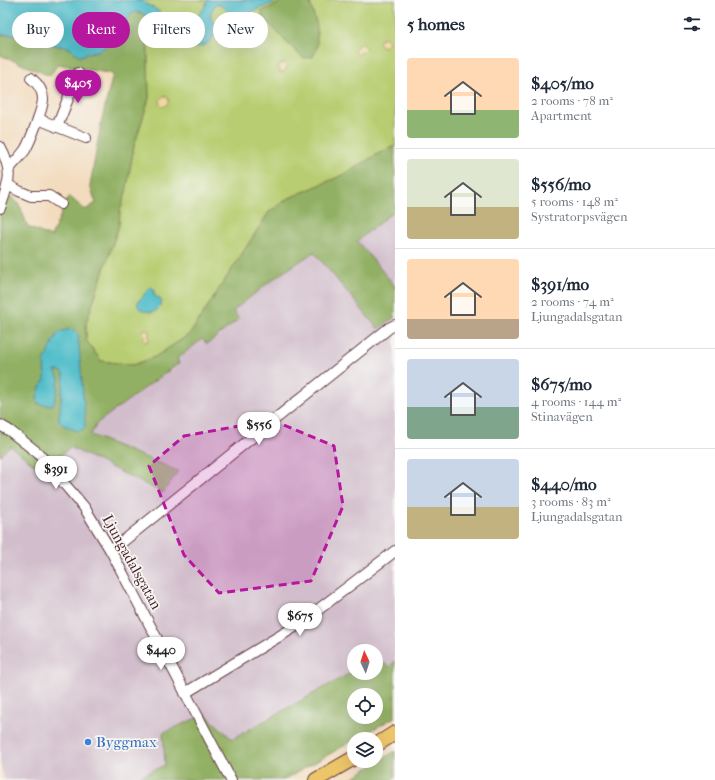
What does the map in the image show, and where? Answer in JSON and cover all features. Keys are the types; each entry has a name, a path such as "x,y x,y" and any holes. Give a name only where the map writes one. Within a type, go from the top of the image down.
{"highway":[{"path":"383,741 395,733"},
{"path":"383,748 395,741"},
{"path":"316,780 347,762"},
{"path":"329,780 350,768"}],"street":[{"path":"57,127 78,73"},
{"path":"9,169 25,149 38,119 43,100 37,83 31,78"},
{"path":"38,119 86,138"},
{"path":"0,147 9,169 8,185 0,208"},
{"path":"8,185 31,196 49,196 61,204"},
{"path":"111,552 315,386 389,328 395,325"},
{"name":"Ljungadalsgatan","path":"0,425 38,453 84,507 111,552 231,780"},
{"path":"185,693 298,625 395,551"}],"highlighted area":[{"path":"272,420 334,446 343,506 311,581 219,593 184,555 149,466 184,436"}],"shaded area":[{"path":"395,210 395,286 357,241"},
{"path":"314,252 378,329 395,317 395,661 389,667 383,662 383,644 347,644 347,675 232,739 165,765 132,780 5,780 0,763 0,455 10,446 43,471 70,447 163,493 178,471 91,435 97,423 178,363 177,359 202,339 207,344 238,319 233,311 273,279"}],"green space":[{"path":"135,0 281,0 278,4 262,11 263,12 213,12 213,48 268,48 268,18 303,58 317,26 309,0 395,0 395,146 383,151 343,175 289,198 269,212 190,334 155,357 133,365 101,361 86,340 86,323 119,225 120,211 126,192 134,146 149,98 148,48 205,48 205,12 159,12 142,1"},
{"path":"281,0 309,0 317,26 317,47 313,57 303,58 268,22 268,12 262,11 278,4"},
{"path":"138,12 138,48 148,48 149,98 134,146 126,192 120,211 119,225 86,323 86,340 101,361 133,365 155,357 190,334 269,212 289,198 343,175 383,151 395,146 395,210 357,241 395,286 395,317 378,329 314,252 273,279 233,311 239,319 207,344 202,339 177,359 179,363 97,423 91,435 178,471 163,493 70,447 43,471 10,446 0,455 0,187 19,204 28,227 51,237 69,196 85,210 96,203 90,186 101,123 113,74 58,64 50,76 0,55 0,35 12,35 12,48 64,48 64,46 68,47 80,56 98,51 102,48 130,48 130,16 132,13"},
{"path":"395,661 395,717 383,724 383,688 347,688 347,724 383,724 368,732 347,732 347,744 284,780 132,780 165,765 163,733 205,714 232,739 347,675 347,680 383,680 383,662 389,667"},
{"path":"395,751 395,778 391,780 349,780 368,768 383,768 383,759"}],"sand":[{"path":"384,37 389,42 384,47 379,42"},
{"path":"360,44 363,44 366,48 357,55 354,50"},
{"path":"284,63 287,68 283,72 280,72 278,66"},
{"path":"164,96 167,97 169,101 163,107 160,105 160,101"},
{"path":"145,329 148,330 149,336 149,340 146,342 143,339 145,336 142,331"}],"water":[{"path":"0,0 135,0 143,1 160,12 136,12 132,13 130,16 130,12 72,12 72,48 104,48 80,56 68,47 64,46 64,12 12,12 12,35 0,35"},
{"path":"207,0 276,0 274,3 252,12 229,12 219,4 215,5 211,12 211,18 213,21 213,37 205,44 205,12 201,12 205,7"},
{"path":"151,287 154,289 154,295 162,302 157,310 147,312 140,309 138,303 147,290"},
{"path":"70,329 78,334 85,417 85,428 77,431 63,425 59,421 64,375 60,371 55,371 59,378 57,393 53,405 38,404 37,397 41,385 45,380 44,362 54,340 59,332"}],"place":[{"name":"Byggmax","path":"88,742"}]}
